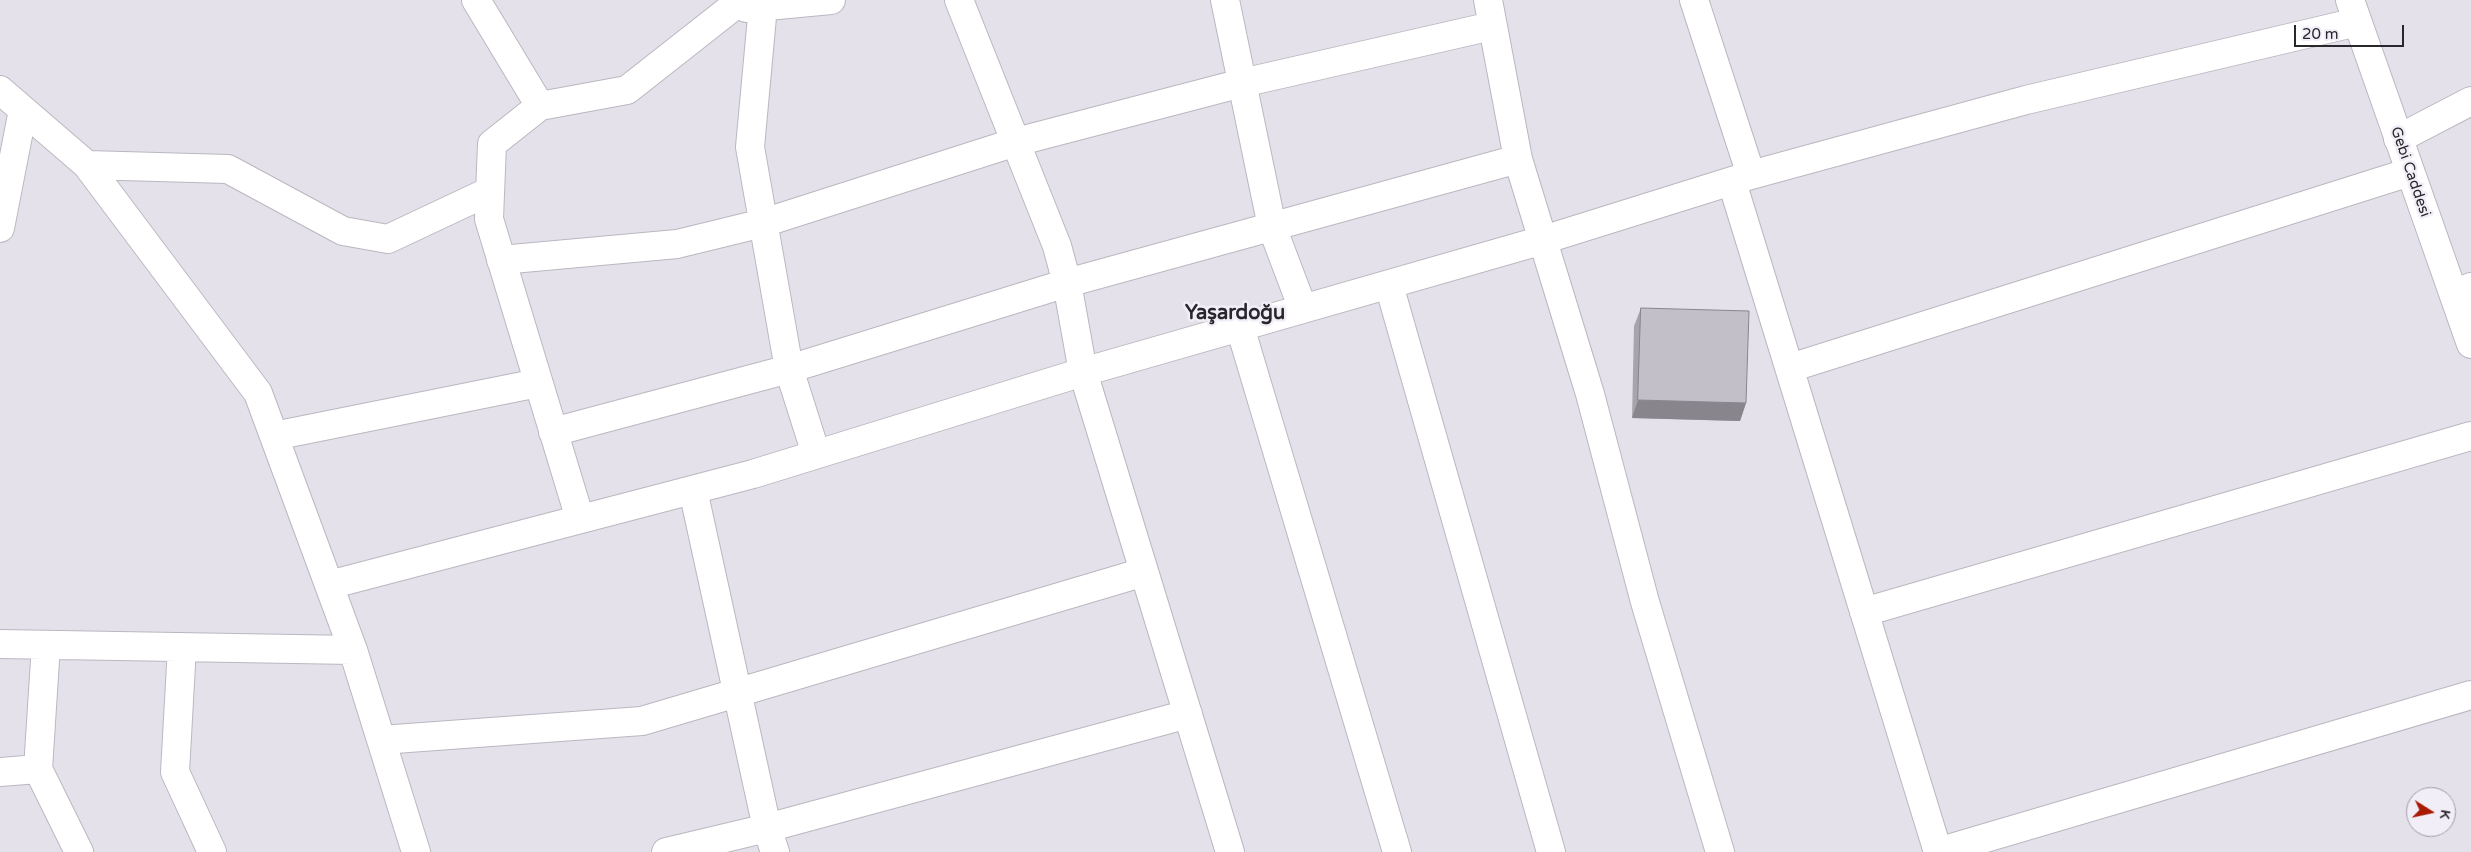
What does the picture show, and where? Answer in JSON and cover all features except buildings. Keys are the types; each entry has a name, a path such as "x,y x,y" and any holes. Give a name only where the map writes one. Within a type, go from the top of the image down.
{"street":[{"path":"476,0 540,106"},
{"path":"580,519 488,219 492,144 540,106 627,90 725,5 763,6 831,0"},
{"path":"959,0 1057,246 1067,283 1084,372 1230,852"},
{"path":"1225,0 1272,227 1303,309"},
{"path":"1694,0 1742,178 1790,368 1938,852 2471,695"},
{"path":"763,6 750,147 789,369 816,454"},
{"path":"329,585 693,490 1084,372 1543,240 1742,178 2353,11"},
{"name":"Gebi Caddesi","path":"2353,11 2410,172 2462,291 2471,344"},
{"path":"501,260 677,244 763,223 1016,142 1242,83 1490,13 1518,159 1590,394 1645,602 1720,852"},
{"path":"0,90 88,165 258,393 353,650 416,852"},
{"path":"2398,139 2471,101"},
{"path":"0,228 23,110"},
{"path":"553,432 789,369 1067,283 1518,159"},
{"path":"88,165 228,169 343,231 388,239 490,191"},
{"path":"1790,368 2410,172"},
{"path":"1389,285 1551,852"},
{"path":"1240,327 1397,852"},
{"path":"274,436 538,383"},
{"path":"1864,612 2471,436"},
{"path":"693,490 771,840"},
{"path":"381,740 642,721 1144,572"},
{"path":"0,644 353,650"},
{"path":"46,645 38,768 80,852"},
{"path":"182,647 175,772 212,852"},
{"path":"666,852 771,840 1188,714"},
{"path":"0,772 38,768"}],"district":[{"name":"Yaşardoğu","path":"1235,314"}]}
